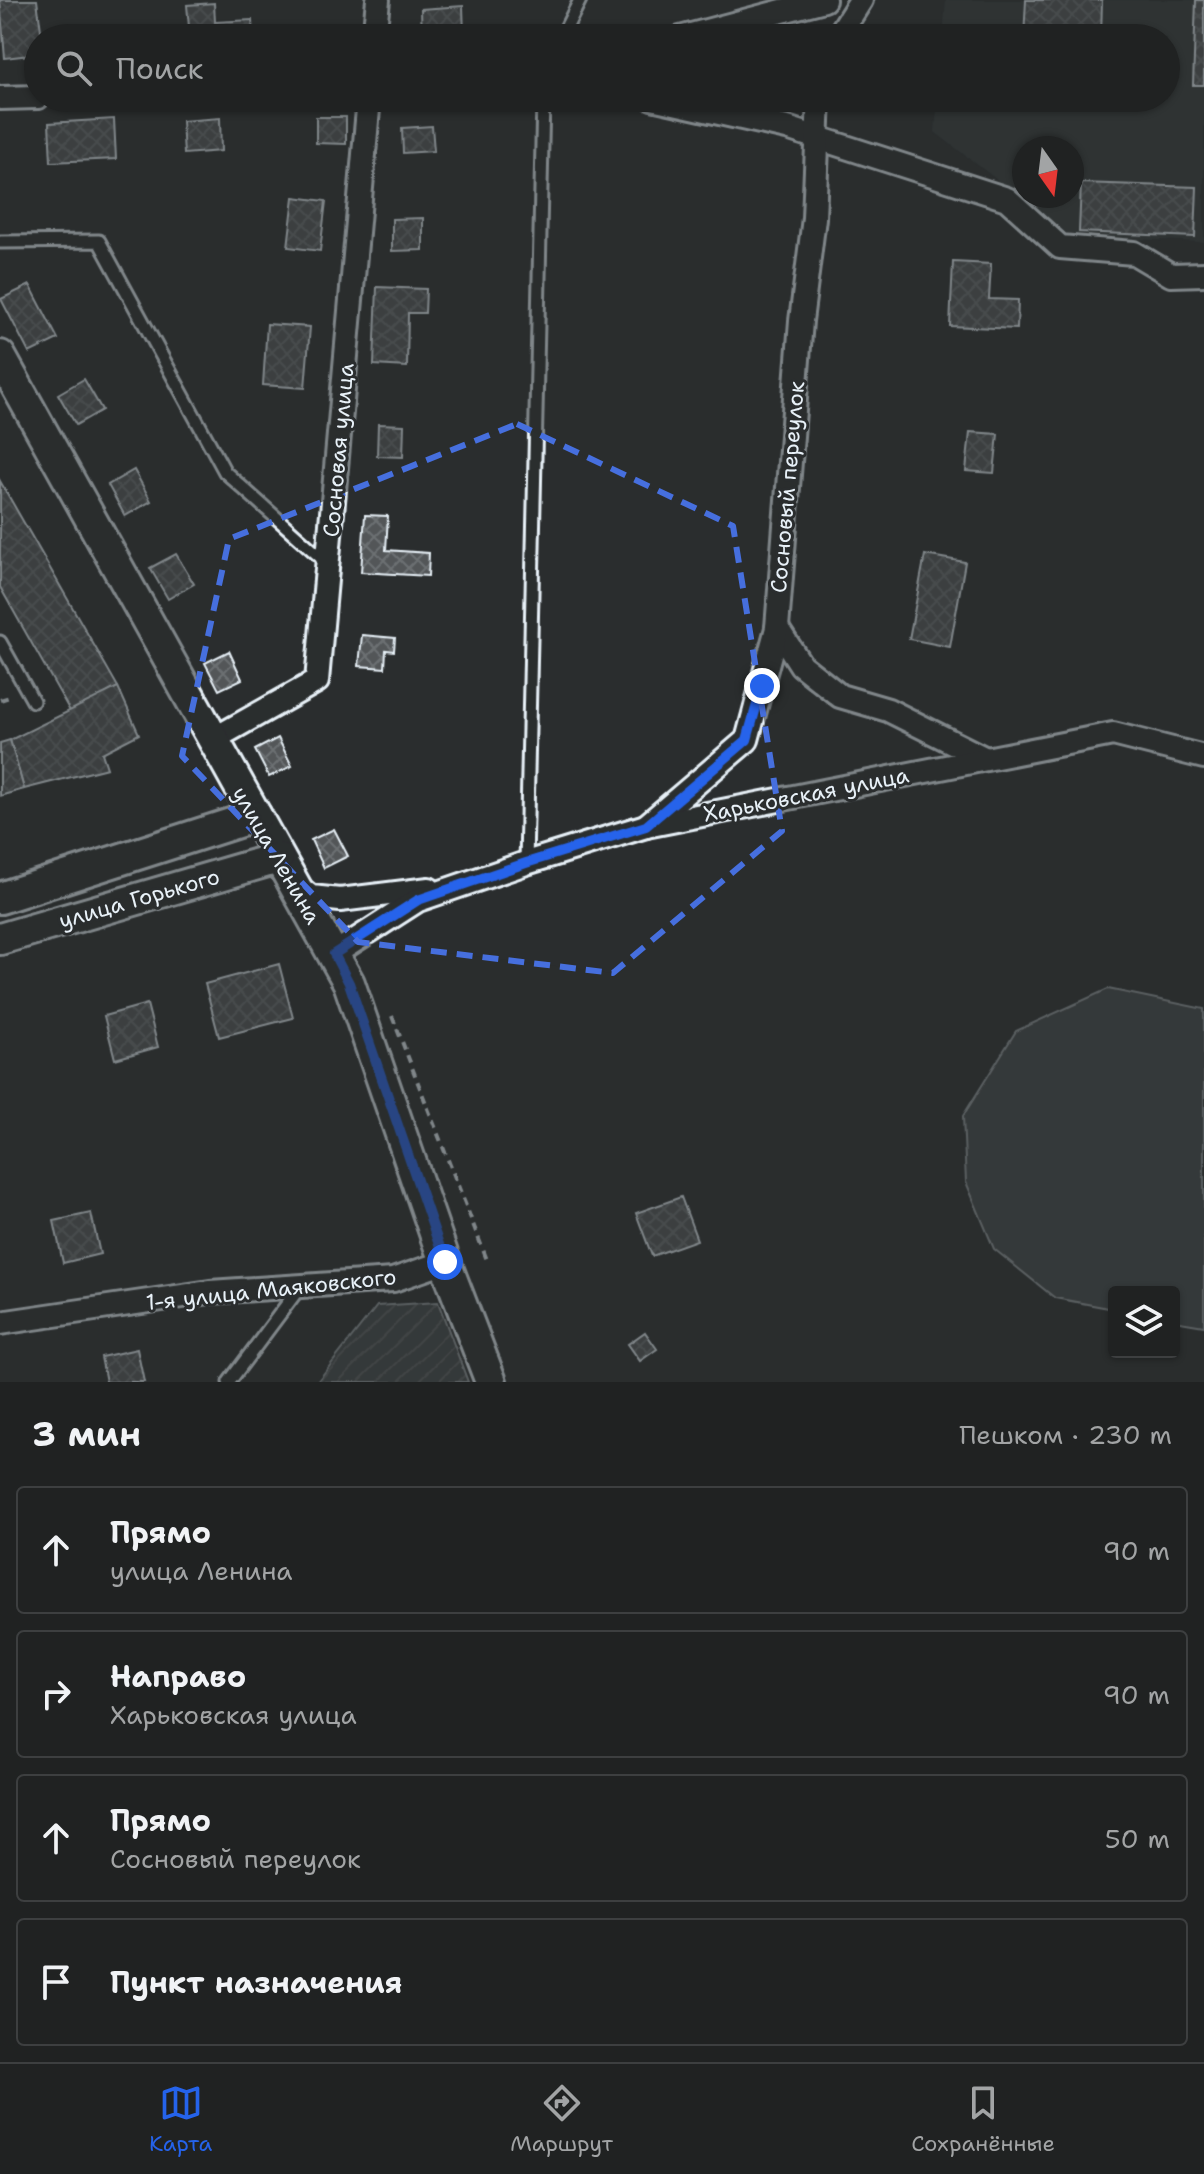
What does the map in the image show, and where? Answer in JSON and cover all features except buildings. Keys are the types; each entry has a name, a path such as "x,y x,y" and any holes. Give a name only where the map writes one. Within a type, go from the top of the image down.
{"street":[{"path":"375,24 378,0"},
{"path":"733,24 824,0"},
{"path":"846,24 861,0"},
{"path":"0,98 24,97"},
{"name":"Сосновая улица","path":"212,740 317,681 368,112"},
{"path":"715,112 787,128 1007,199 1060,247 1134,253 1171,275 1204,274"},
{"name":"Сосновый переулок","path":"646,826 747,740 777,628 801,321 814,218 818,112"},
{"name":"улица Ленина","path":"0,356 349,983 445,1262 491,1382"},
{"path":"777,628 801,665 840,696 888,710 984,758"},
{"name":"Харьковская улица","path":"334,954 418,900 646,826 1113,734 1204,757"},
{"name":"улица Горького","path":"0,898 256,816"},
{"path":"285,871 311,897 340,900 466,884"},
{"name":"улица Горького","path":"0,939 285,871"},
{"name":"1-я улица Маяковского","path":"0,1323 210,1292 393,1280 445,1262"}],"lane":[{"path":"568,24 580,0"},
{"path":"526,863 543,112"},
{"path":"0,242 99,241 225,472 328,564"},
{"path":"0,642 33,701"},
{"path":"229,1382 300,1286"}],"path":[{"path":"391,1014 487,1260"}],"highlighted area":[{"path":"517,424 733,526 782,831 613,973 358,942 182,756 229,539"}],"shaded area":[{"path":"946,0 1204,0 1204,242 1070,236 1034,208 1084,208 1084,136 1012,136 1012,191 935,132 937,112 1180,112 1180,24 944,24"},
{"path":"1108,989 1204,1009 1204,1326 1180,1322 1180,1286 1108,1286 1108,1308 1055,1298 994,1249 966,1182 963,1116 1016,1031"},
{"path":"438,1302 468,1382 317,1382 377,1306"}],"route":[{"path":"445,1262 349,983 334,954 418,900 646,826 747,740 762,686"}]}
